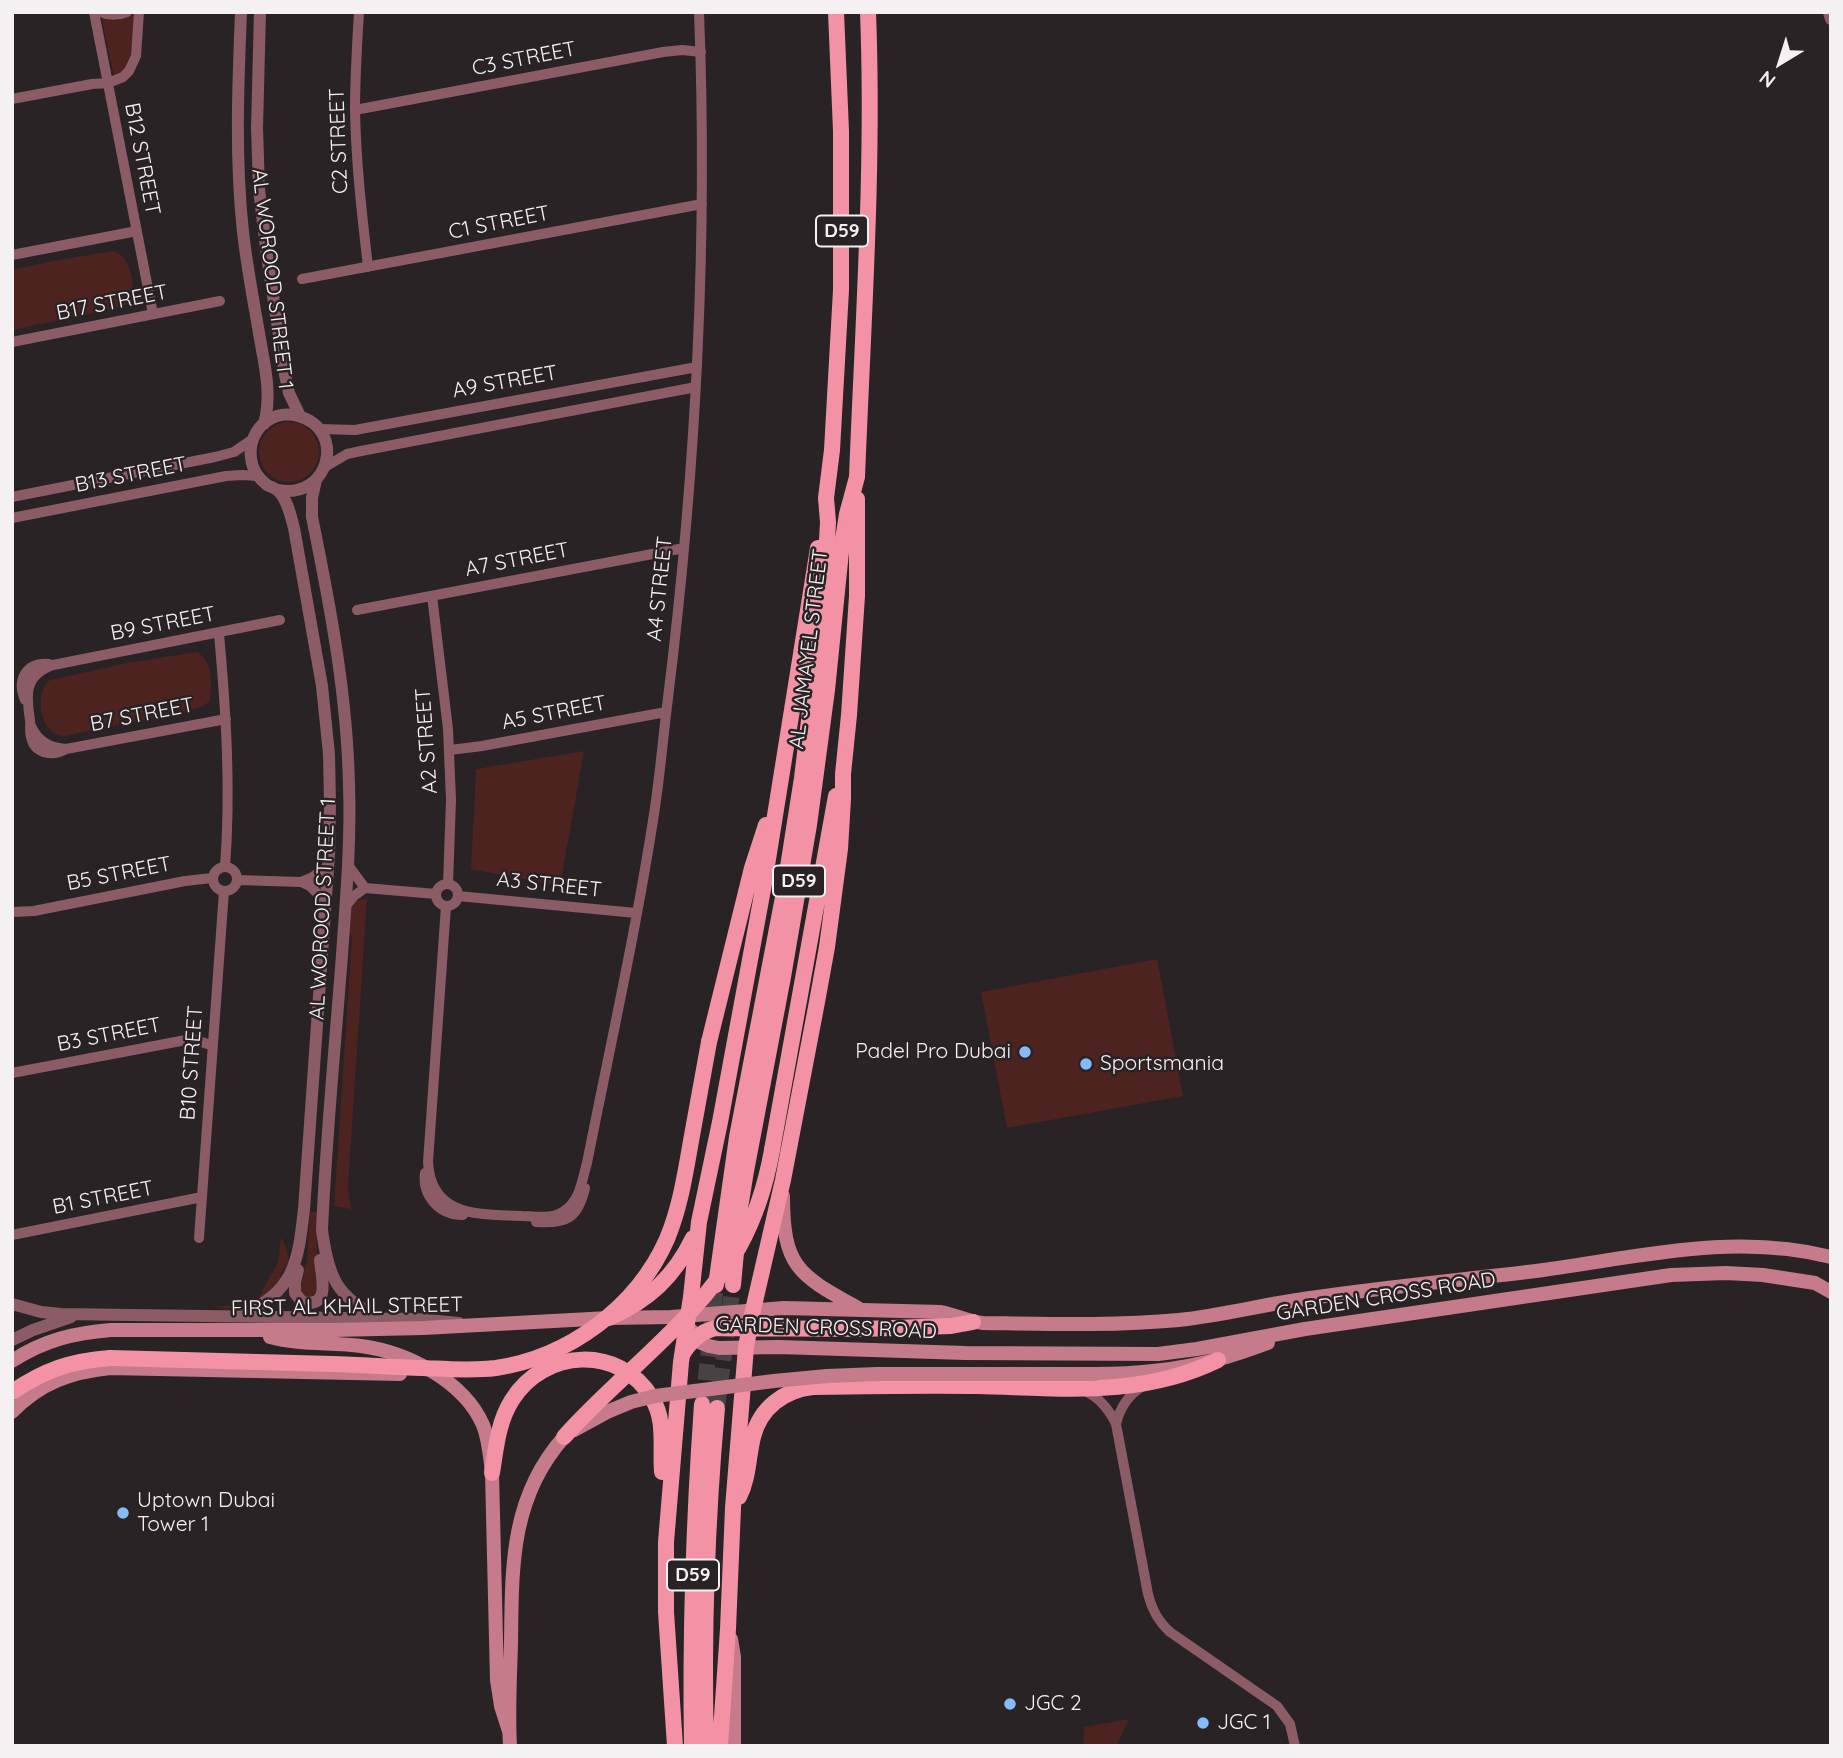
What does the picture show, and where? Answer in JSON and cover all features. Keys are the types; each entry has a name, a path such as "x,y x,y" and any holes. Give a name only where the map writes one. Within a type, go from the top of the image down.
{"main road":[{"name":"AL JAMAYEL STREET","path":"716,1284 737,1137 784,892 802,778 824,596 828,522 826,498 838,370 841,264 841,131 836,12"},
{"name":"AL JAMAYEL STREET","path":"733,1285 746,1171 809,825 827,690 841,552 857,477 868,225 868,12"},
{"path":"509,1738 515,1548 525,1502 533,1482 543,1464 580,1418 708,1291 738,1249 760,1201 772,1150 834,805 842,774 855,620 857,477"},
{"path":"675,1746 665,1588 669,1496 681,1356 699,1222 757,924 826,498"},
{"path":"720,1746 733,1508 746,1347 752,1310 783,1180 827,947 842,836 842,774"},
{"path":"12,1392 34,1377 58,1366 110,1358 466,1370 497,1368 564,1346 590,1331 634,1291 652,1267 677,1213 709,1042 757,852 776,804"},
{"path":"783,1180 784,1231 792,1257 816,1284 860,1309"},
{"path":"609,1318 627,1310 660,1286 680,1263 699,1222"},
{"name":"GARDEN CROSS ROAD","path":"1831,1257 1761,1246 1686,1248 1539,1270 1309,1298 1180,1320 1056,1324 973,1322 941,1312 784,1308 688,1315 695,1338 714,1347 1138,1355 1187,1350 1305,1329 1681,1274 1745,1274 1815,1283 1831,1292"},
{"path":"1815,1283 1831,1284"},
{"name":"FIRST AL KHAIL STREET","path":"12,1361 50,1341 80,1333 111,1330 345,1330 688,1315"},
{"path":"681,1356 695,1338 715,1328 862,1329 951,1326 973,1322"},
{"path":"733,1508 746,1480 753,1436 761,1418 774,1402 799,1389 908,1385 1113,1388 1148,1384 1190,1372 1305,1329"},
{"path":"252,1330 275,1338 353,1345 397,1354 437,1375 465,1397 476,1411 489,1445 492,1473 497,1680 509,1738"},
{"path":"492,1473 502,1421 513,1399 529,1381 548,1367 572,1360 597,1360 621,1368 638,1381 652,1398 660,1419 662,1470 669,1496"},
{"path":"564,1437 607,1412 631,1402 693,1390 827,1376 1157,1371 1218,1360"},
{"path":"12,1412 40,1389 86,1370 124,1368 437,1375"},
{"name":"D59","path":"692,1746 694,1553 710,1406 706,1746"},
{"path":"728,1629 734,1657 734,1746"}],"street":[{"name":"B12 STREET","path":"94,12 153,314"},
{"path":"100,12 111,16 127,12"},
{"path":"12,99 108,83 123,77 130,71 136,55 139,12"},
{"name":"AL WOROOD STREET 1","path":"240,12 238,168 246,256 268,389 264,424"},
{"name":"AL WOROOD STREET 1","path":"260,12 257,128 261,212 285,375 289,393 300,416"},
{"name":"C2 STREET","path":"359,12 355,110 358,173 368,267"},
{"name":"A4 STREET","path":"446,906 425,1188 434,1204 457,1215 475,1213 556,1223 566,1220 580,1207 586,1186 587,1163 653,816 666,712 691,475 697,367 702,204 699,12"},
{"path":"1829,12 1831,19"},
{"name":"C3 STREET","path":"355,110 663,52 701,52"},
{"name":"C1 STREET","path":"302,279 702,204"},
{"path":"12,254 137,231"},
{"name":"B17 STREET","path":"12,342 220,302"},
{"name":"A9 STREET","path":"319,429 355,430 697,367"},
{"name":"A9 STREET","path":"325,467 346,454 695,387"},
{"name":"AL WOROOD STREET 1","path":"253,439 264,424 276,416 300,416 319,429"},
{"path":"319,429 324,436 327,452 325,467"},
{"path":"253,439 251,458 258,476 267,484 278,490 298,490 316,480"},
{"name":"B13 STREET","path":"12,497 215,457 234,452 253,439"},
{"name":"AL WOROOD STREET 1","path":"325,467 316,480 312,517 334,633 344,709 349,787 348,865 321,1230 327,1267 334,1280 354,1303 381,1318"},
{"name":"B13 STREET","path":"12,518 226,476 258,476"},
{"name":"AL WOROOD STREET 1","path":"239,1316 263,1304 283,1286 296,1261 303,1222 328,866 330,766 322,685 294,528 289,510 278,490"},
{"name":"A7 STREET","path":"357,610 684,548"},
{"name":"A2 STREET","path":"432,596 450,750 448,884"},
{"name":"B9 STREET","path":"66,749 53,754 40,751 31,740 27,704 29,687 43,670 53,665 280,620"},
{"path":"219,634 228,789 225,867"},
{"name":"A5 STREET","path":"450,750 666,712"},
{"name":"B7 STREET","path":"66,749 226,719"},
{"path":"348,865 366,888"},
{"path":"237,880 301,882 328,866"},
{"path":"225,867 234,871 237,880 233,888 224,891 216,887 212,878 216,870 225,867"},
{"name":"B5 STREET","path":"12,914 212,878"},
{"path":"301,882 325,901"},
{"path":"448,884 456,888 458,896 454,903 446,906 438,902 436,894 440,886 448,884"},
{"path":"345,906 366,888 436,894"},
{"name":"B10 STREET","path":"199,1238 224,891"},
{"name":"A3 STREET","path":"458,896 636,913"},
{"name":"B3 STREET","path":"12,1073 187,1040 213,1046"},
{"name":"B1 STREET","path":"12,1236 202,1197"},
{"path":"303,1222 304,1245 294,1287 295,1293 303,1302 319,1299 324,1289 319,1249 321,1230"},
{"path":"12,1304 41,1312 82,1315 436,1319 473,1326"},
{"path":"12,1340 57,1321 82,1315"},
{"path":"1116,1424 1126,1400 1148,1384"},
{"path":"1078,1388 1098,1398 1116,1424 1128,1496 1153,1611 1170,1632 1277,1706 1287,1717 1296,1746"}],"shaded area":[{"path":"136,12 130,62 122,73 114,76 101,16 117,19"},
{"path":"113,251 124,258 130,269 133,296 128,303 122,307 12,330 12,270"},
{"path":"283,422 295,422 314,435 319,452 317,464 306,477 295,482 283,482 264,469 259,458 259,446 272,427"},
{"path":"197,652 209,667 211,680 210,701 200,708 65,736 49,729 43,718 41,697 50,680 127,663"},
{"path":"584,751 560,886 471,869 476,769"},
{"path":"367,899 348,1186 351,1210 334,1206 352,936 349,933 350,911 355,901"},
{"name":"Sportsmania","path":"1157,959 1183,1096 1007,1128 981,992"},
{"path":"310,1212 318,1212 317,1260 321,1289 307,1300 300,1290 307,1260"},
{"path":"281,1237 289,1261 280,1280 268,1295 239,1311 211,1306 233,1306 258,1299 278,1262"},
{"path":"1129,1719 1116,1746 1083,1746 1084,1727"}],"tunnel":[{"path":"703,1404 716,1285"},
{"path":"717,1408 733,1285"}],"place":[{"name":"Padel Pro Dubai","path":"1025,1052"},
{"name":"Sportsmania","path":"1086,1064"},
{"name":"Uptown Dubai Tower 1","path":"123,1513"},
{"name":"JGC 2","path":"1010,1704"},
{"name":"JGC 1","path":"1203,1723"}]}
